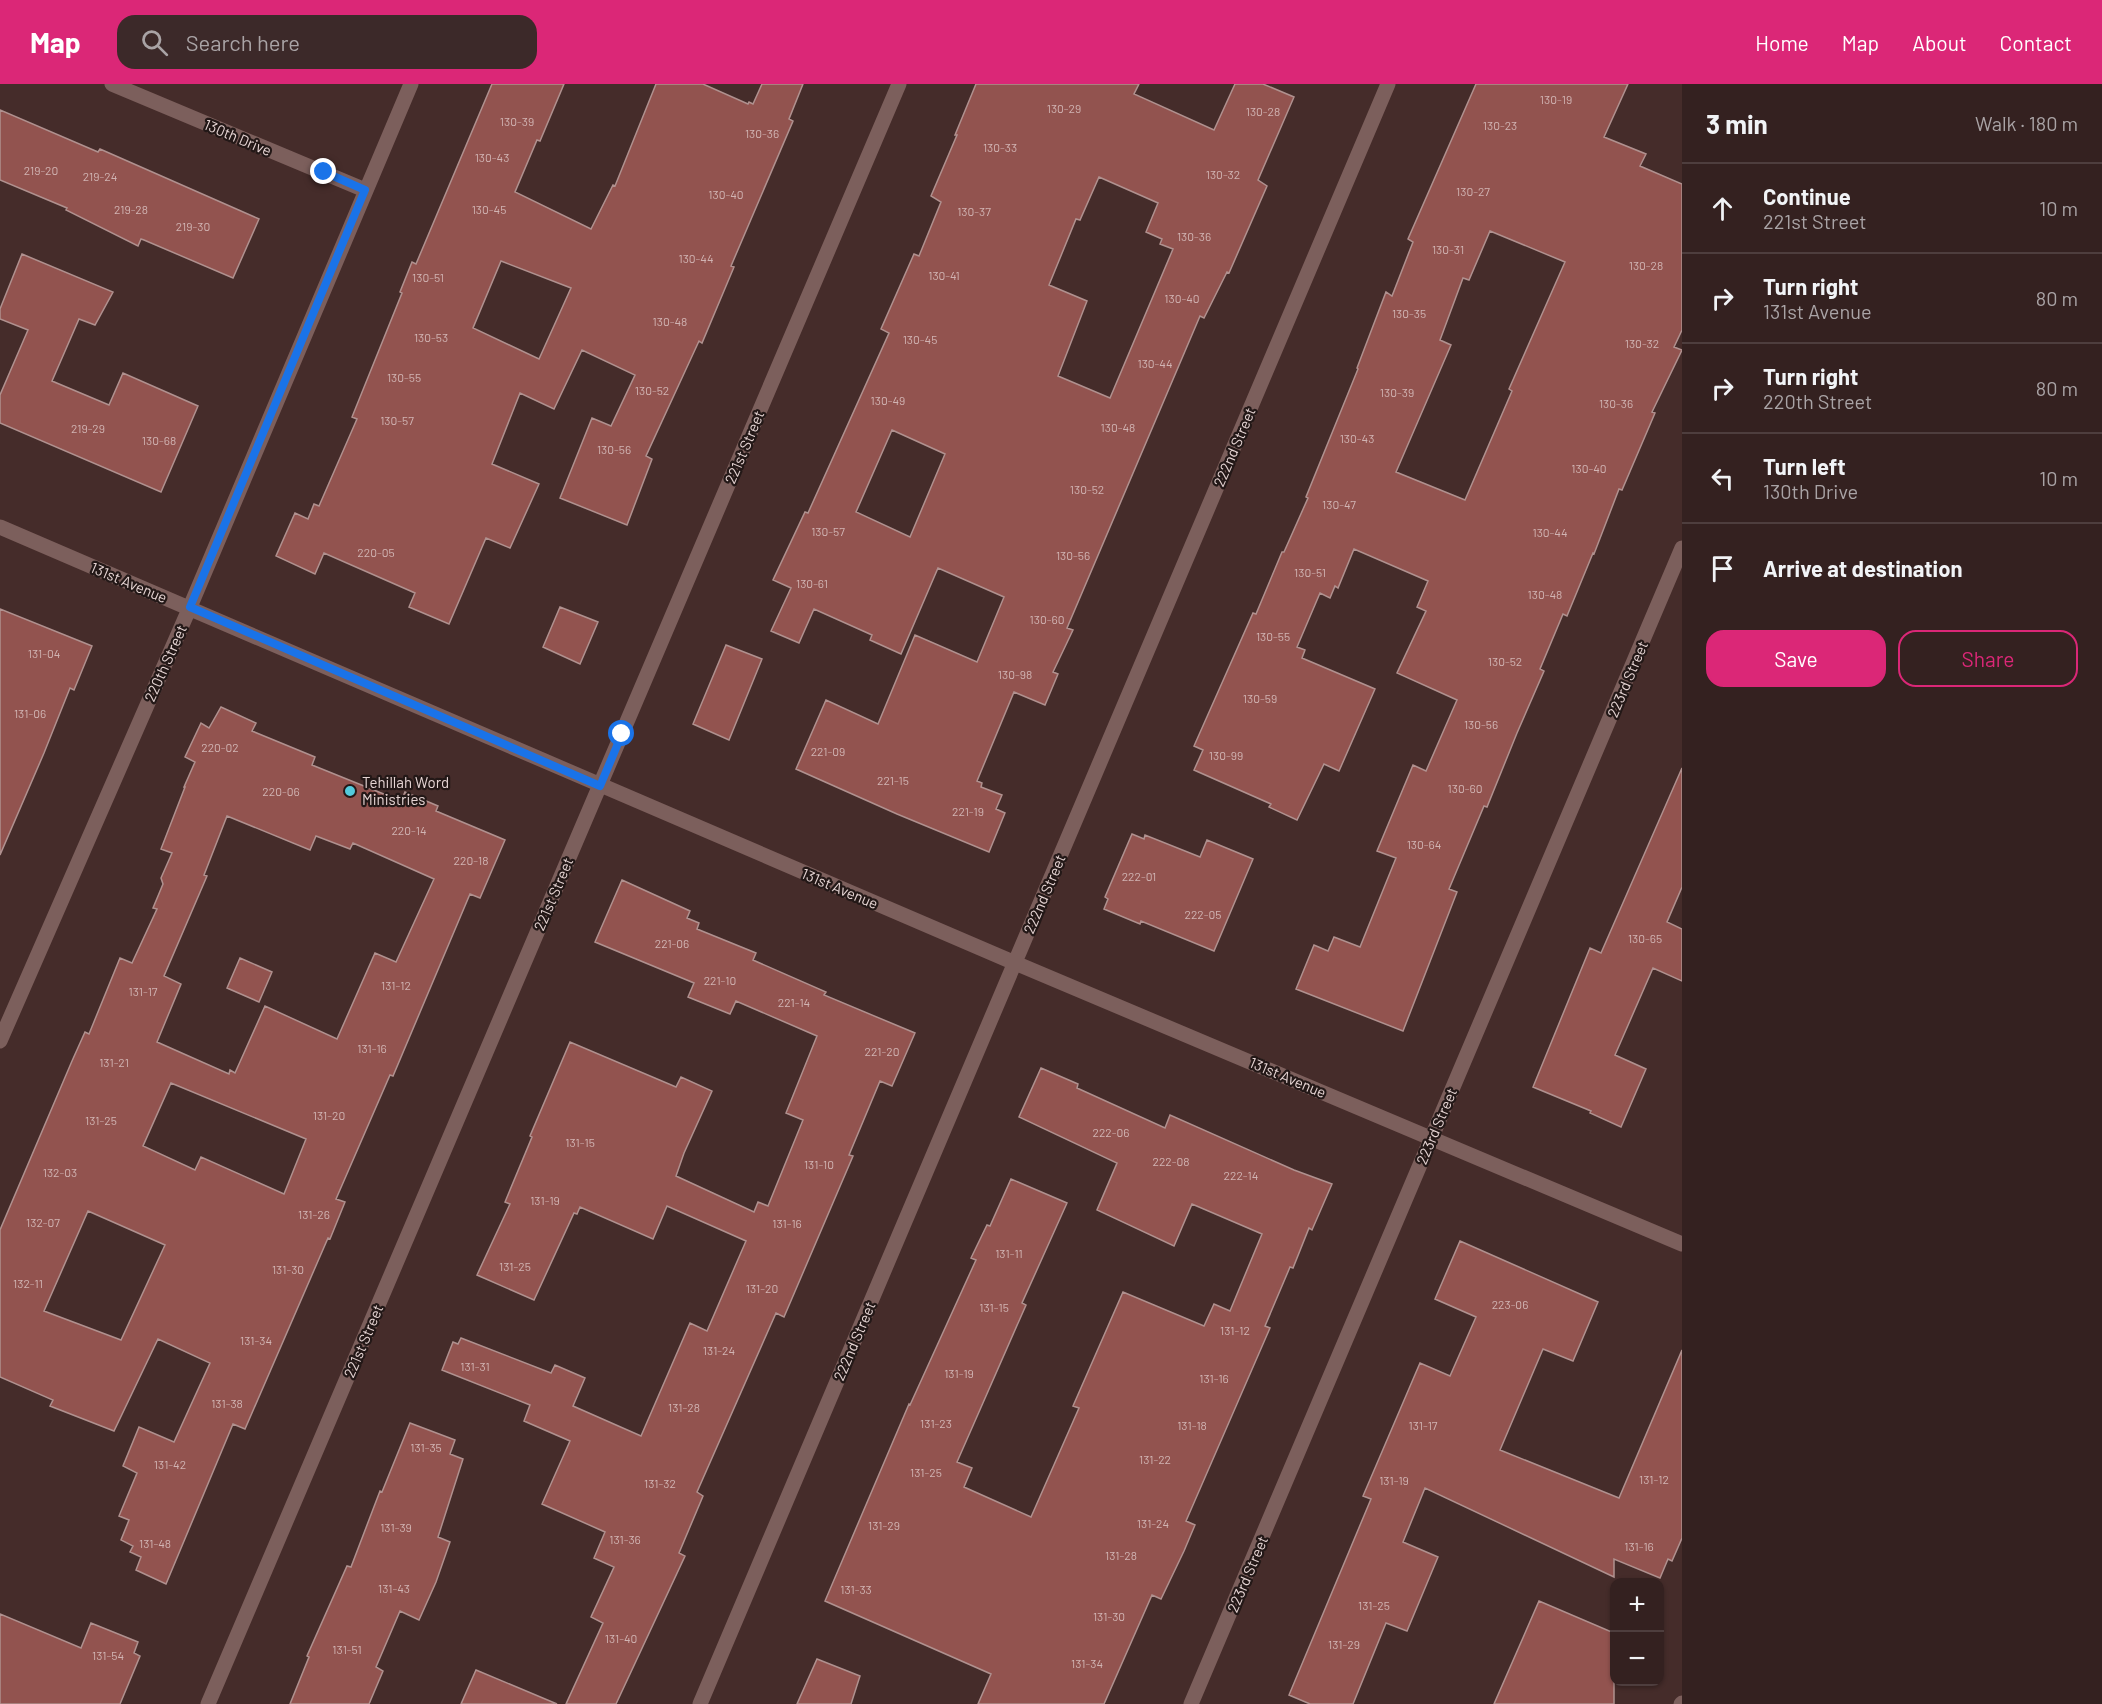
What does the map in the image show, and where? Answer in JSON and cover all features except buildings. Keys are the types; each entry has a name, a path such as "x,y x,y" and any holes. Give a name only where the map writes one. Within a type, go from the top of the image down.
{"street":[{"name":"130th Drive","path":"112,84 365,190"},
{"name":"220th Street","path":"2,1032 190,607 411,84"},
{"name":"221st Street","path":"208,1704 898,84"},
{"name":"222nd Street","path":"700,1704 1388,84"},
{"name":"131st Avenue","path":"0,527 1015,963 1682,1244"},
{"name":"223rd Street","path":"1191,1704 1682,548"}],"place":[{"name":"Tehillah Word Ministries","path":"350,791"}],"route":[{"path":"324,172 365,190 190,607 600,786 622,734"}]}
